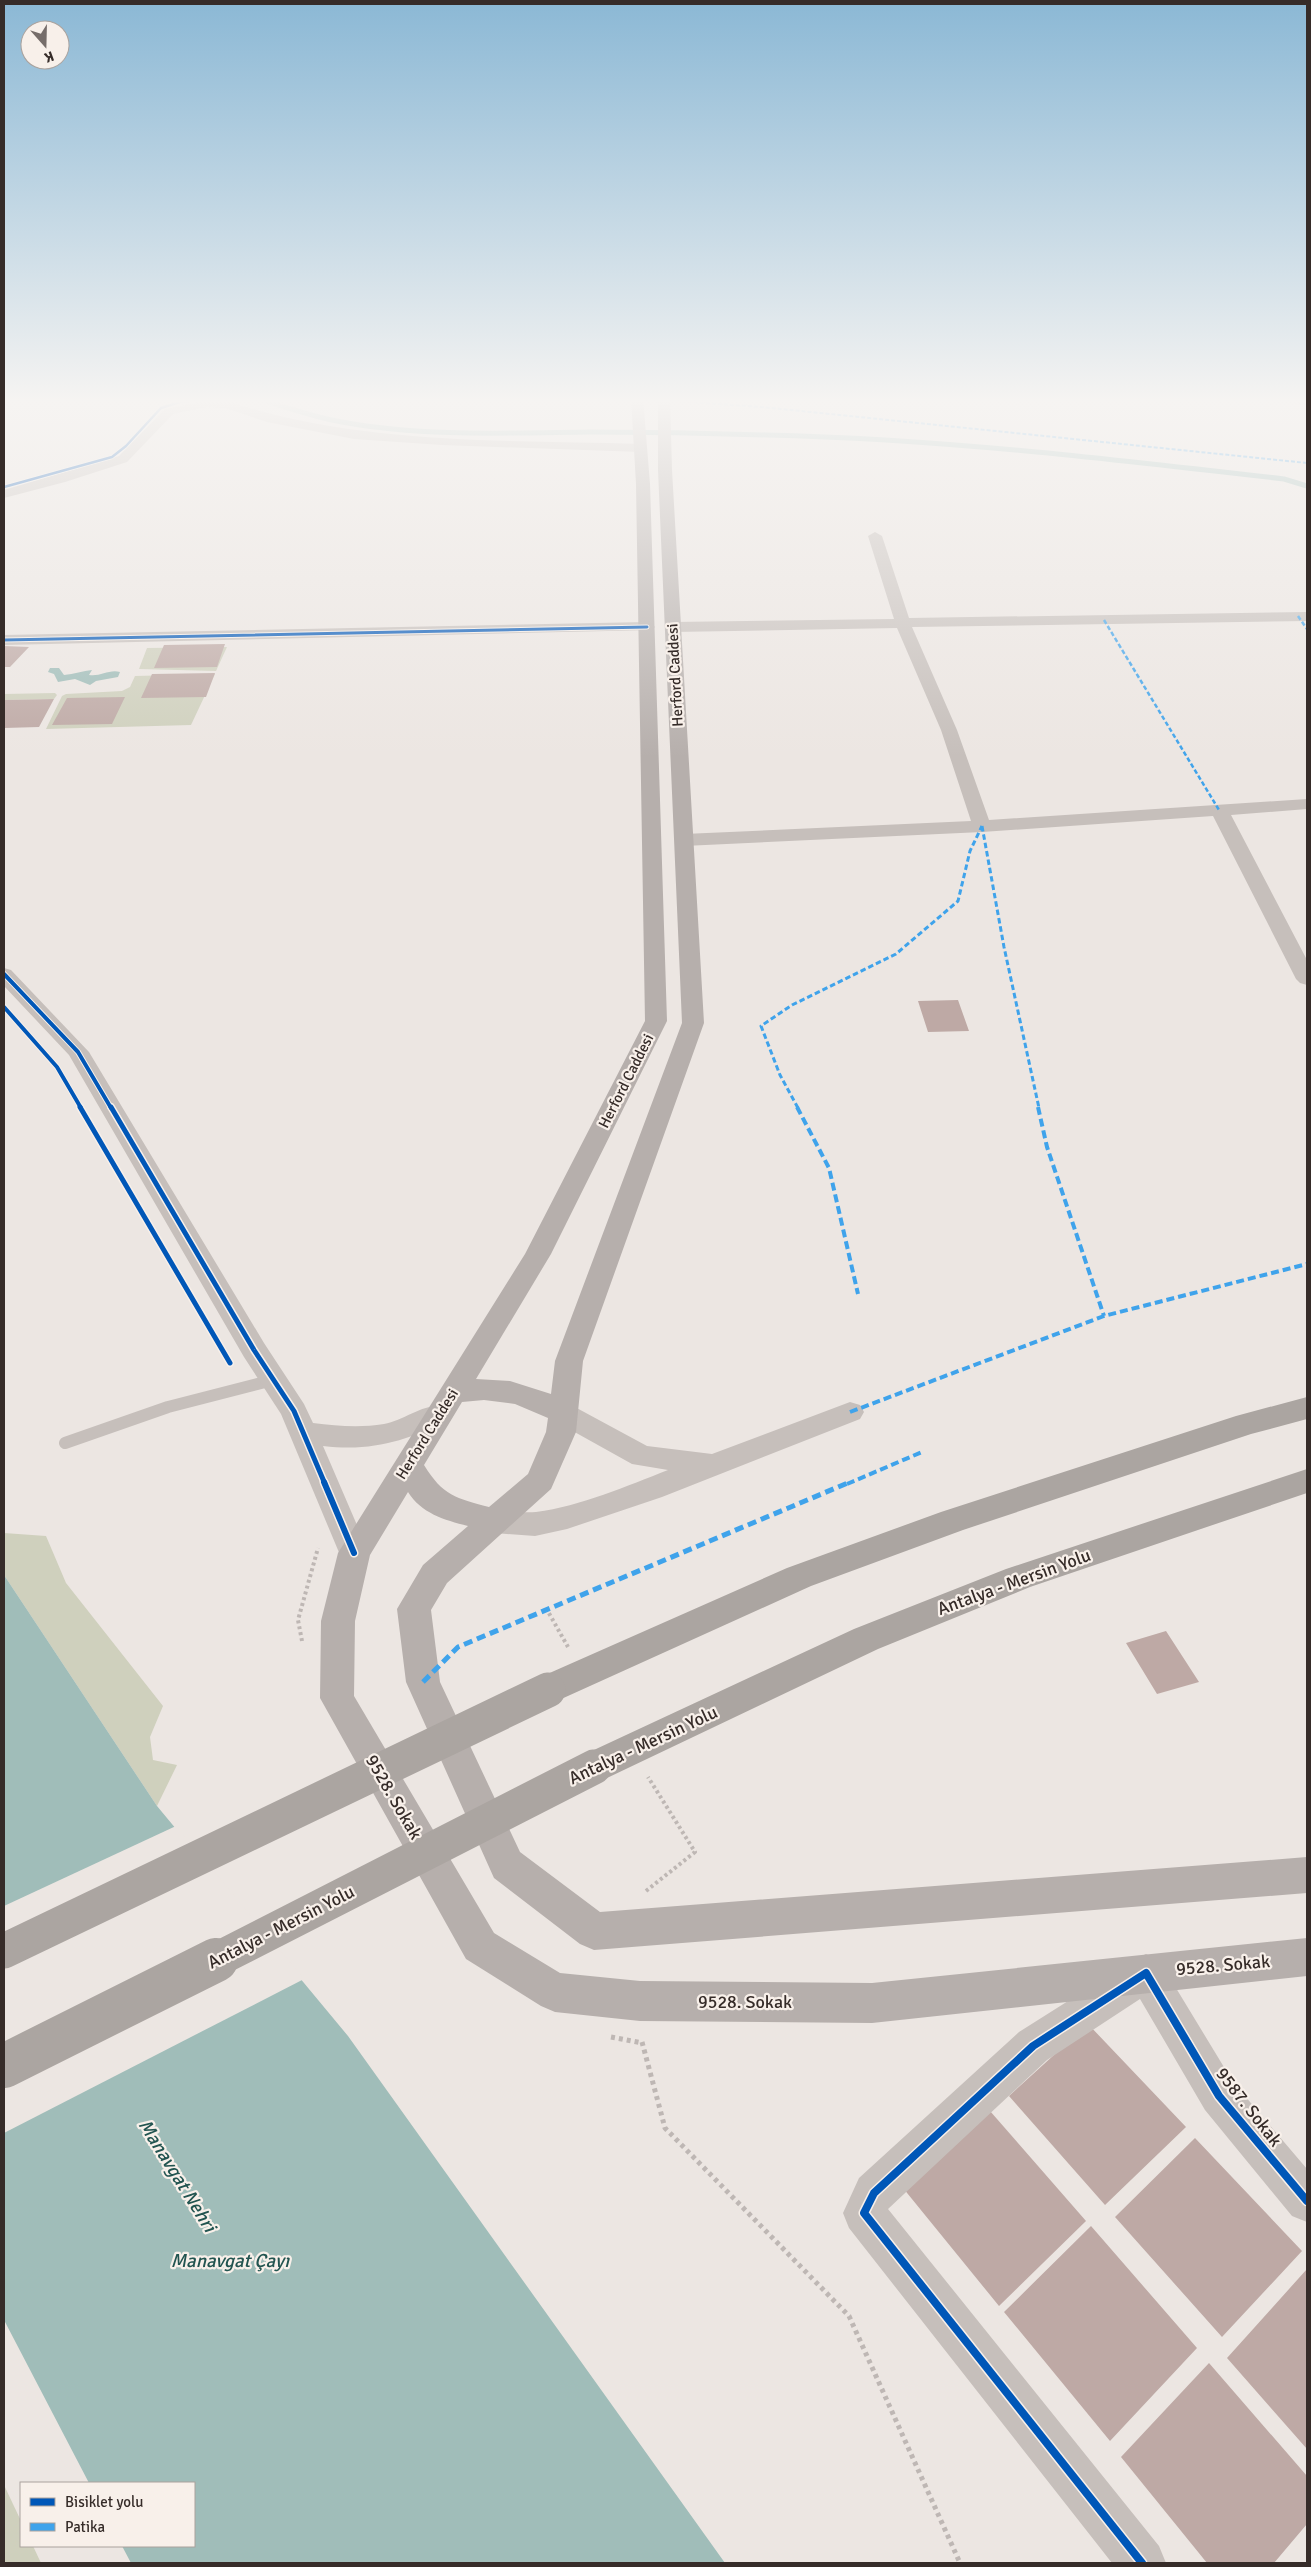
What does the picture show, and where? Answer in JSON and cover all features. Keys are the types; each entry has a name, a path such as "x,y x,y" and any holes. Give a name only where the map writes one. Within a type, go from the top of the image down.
{"highway":[{"path":"4,1951 548,1690 808,1573 980,1511 1247,1424 1307,1408"},
{"name":"Antalya - Mersin Yolu","path":"4,2066 594,1767 632,1751 866,1639 1009,1581 1307,1481"}],"main road":[{"name":"Herford Caddesi","path":"337,1698 338,1620 354,1553 538,1254 656,1020 643,518"},
{"name":"Herford Caddesi","path":"668,518 693,1023 569,1361 561,1432 540,1481 435,1574 414,1610 424,1682 508,1865 594,1931 1163,1884 1307,1875"},
{"path":"446,1404 472,1390 505,1390 530,1397 563,1412"},
{"path":"408,1466 425,1493 446,1508 494,1521"},
{"name":"9528. Sokak","path":"337,1698 480,1946 555,1992 640,2001 872,2003 1146,1972 1307,1957"}],"street":[{"path":"875,536 903,623 949,730 982,826"},
{"path":"673,627 1307,616"},
{"path":"4,640 647,627"},
{"path":"684,840 982,826 1307,804"},
{"path":"1219,810 1307,979"},
{"path":"4,974 78,1052 273,1380 294,1412 354,1553"},
{"path":"303,1432 329,1436 376,1435 395,1432 446,1404"},
{"path":"563,1412 642,1456 713,1465"},
{"path":"494,1521 536,1524 567,1517 713,1465 850,1412"},
{"path":"1142,2563 864,2213 874,2193 1033,2046 1146,1972"},
{"name":"9587. Sokak","path":"1146,1972 1219,2096 1307,2201"}],"lane":[{"path":"65,1443 107,1426 185,1401 273,1380"}],"path":[{"path":"546,1608 584,1675"},
{"path":"632,1751 695,1852 640,1895"},
{"path":"640,2001 642,2043 665,2128 849,2316 960,2563"}],"green space":[{"path":"227,647 216,671 139,669 147,648"},
{"path":"215,674 191,725 46,729 62,696 66,694 122,691 130,687 135,676"},
{"path":"55,693 57,695 54,699 4,700 4,694"},
{"path":"4,1533 46,1536 66,1583 163,1706 150,1737 153,1760 177,1765 157,1806 4,1575"},
{"path":"4,2485 20,2519 20,2547 33,2547 41,2563 4,2563"}],"water":[{"path":"50,668 59,668 64,675 92,670 89,675 112,671 120,672 118,677 96,681 90,685 75,679 58,682 54,674 48,672"},
{"name":"Manavgat Çayı","path":"4,1575 157,1806 348,2036 725,2563 131,2563 123,2547 195,2547 195,2482 88,2482 4,2320"}],"pier":[{"path":"176,1826 304,1979 4,2133 4,1906"}],"building":[{"path":"225,644 217,667 154,668 164,645"},
{"path":"4,646 29,647 10,667 4,667"},
{"path":"215,673 206,697 141,698 152,674"},
{"path":"125,697 112,724 52,725 67,698"},
{"path":"54,699 39,727 4,728 4,700"},
{"path":"958,1000 969,1031 928,1032 918,1001"},
{"path":"1166,1631 1199,1682 1157,1694 1126,1643"},
{"path":"1088,2024 1186,2127 1105,2205 1009,2096"},
{"path":"990,2111 1086,2221 999,2306 903,2188"},
{"path":"1195,2138 1302,2251 1222,2337 1115,2217"},
{"path":"1091,2226 1197,2348 1110,2441 1004,2312"},
{"path":"1307,2269 1307,2449 1227,2358"},
{"path":"1209,2363 1307,2476 1307,2524 1274,2563 1207,2563 1121,2457"}],"marked path":[{"path":"1298,616 1307,629"},
{"path":"1104,620 1219,810"},
{"path":"982,826 1004,947 1047,1147 1104,1316"},
{"path":"858,1294 829,1168 780,1075 761,1026 792,1005 896,954 958,901 970,851 982,826"},
{"path":"850,1412 1104,1316 1307,1264"},
{"path":"423,1682 458,1647 922,1452"}],"cycle path":[{"path":"4,640 647,627"},
{"path":"4,974 78,1052 254,1350 294,1411 354,1553"},
{"path":"4,1007 57,1067 230,1363"},
{"path":"1142,2563 864,2213 874,2193 1033,2046 1146,1973 1219,2096 1307,2201"}],"water label":[{"name":"Manavgat Nehri","path":"178,2175"}]}
